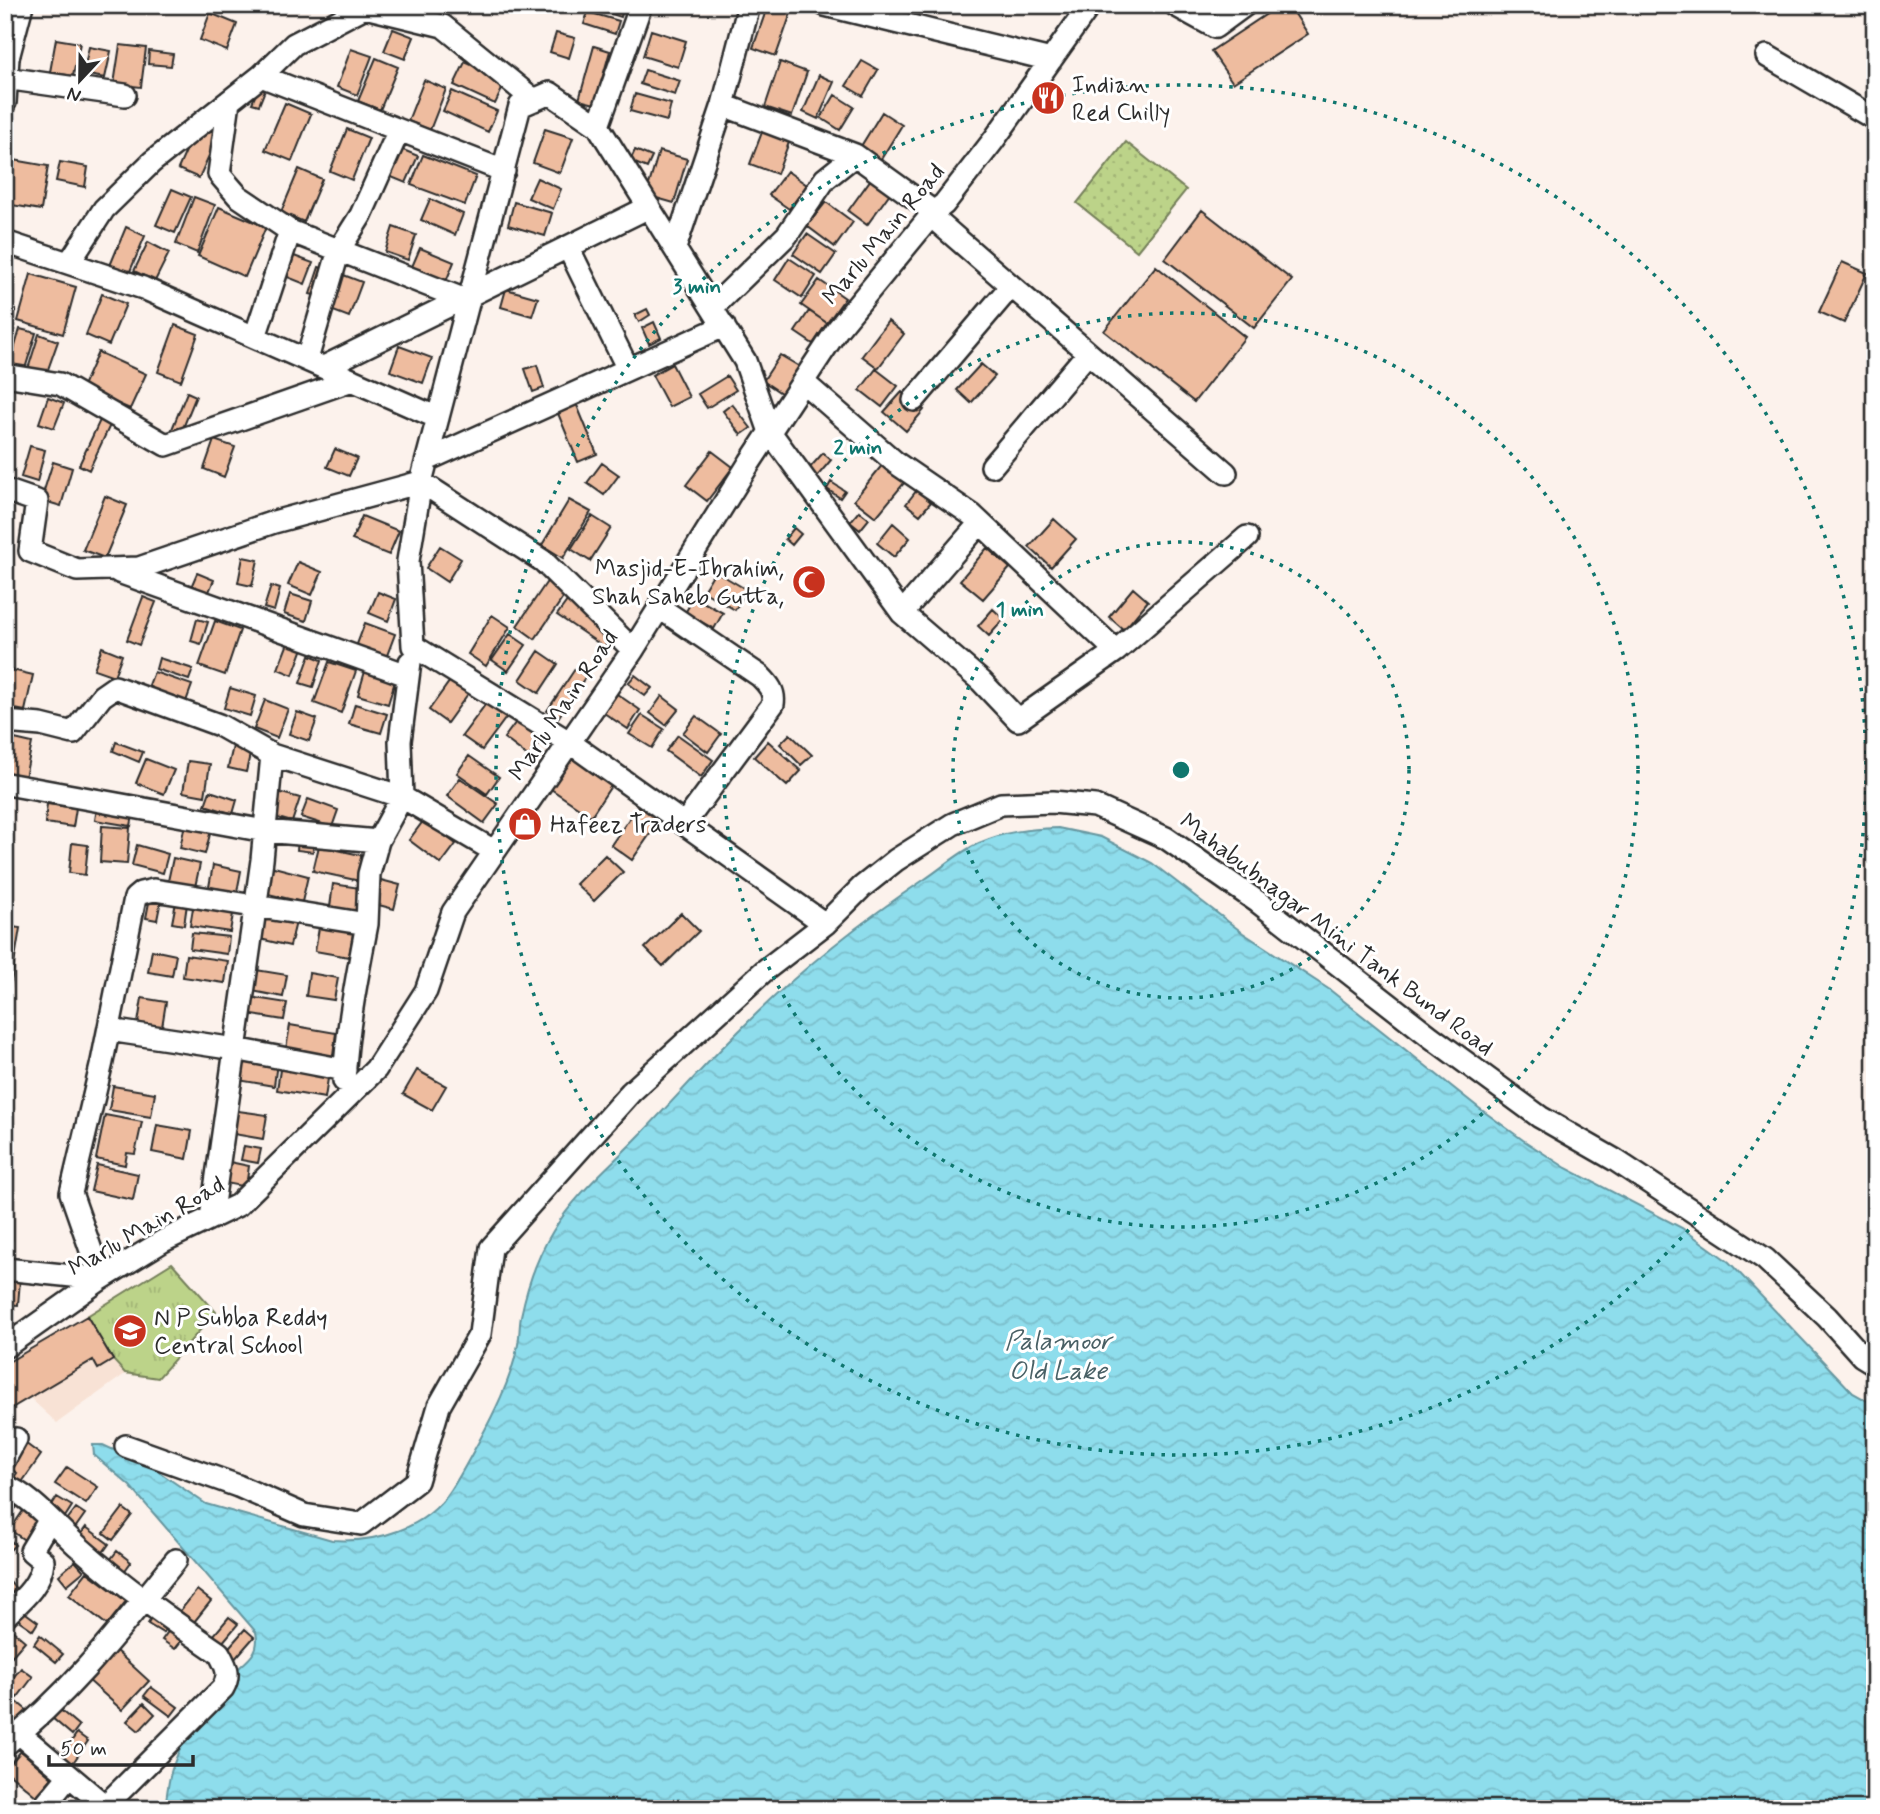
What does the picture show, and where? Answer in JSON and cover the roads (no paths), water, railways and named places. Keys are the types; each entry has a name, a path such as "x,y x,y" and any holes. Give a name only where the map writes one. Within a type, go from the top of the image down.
{"street":[{"path":"5,102 8,58 22,5"},
{"path":"598,126 641,5"},
{"path":"675,248 723,105 749,5"},
{"path":"825,5 908,16 1051,60"},
{"path":"1069,5 1071,33"},
{"name":"Marlu Main Road","path":"5,1347 101,1279 163,1241 238,1205 376,1069 426,991 453,912 633,650 837,330 985,152 1090,5"},
{"path":"1175,5 1215,27 1245,5"},
{"path":"69,264 104,209 152,162 261,76 293,44 365,7 443,26 534,100"},
{"path":"1768,56 1875,119"},
{"path":"261,76 504,171"},
{"path":"6,78 125,95"},
{"path":"343,1102 352,998 367,924 369,874 378,841 402,797 400,741 413,646 408,561 421,482 467,297 520,106 550,93 598,126 745,361 770,432 902,612 981,681 1018,720 1116,651 1247,537"},
{"path":"229,101 219,174 238,196 290,231 467,297"},
{"path":"723,105 855,155 933,214 1011,286 1226,473"},
{"path":"315,363 339,250 361,215 399,130"},
{"path":"712,307 787,235 825,179 855,155"},
{"path":"315,363 467,297 649,207"},
{"path":"255,337 290,231"},
{"path":"5,242 143,288 438,418"},
{"path":"568,247 628,369"},
{"path":"914,400 1011,286"},
{"path":"427,460 724,326"},
{"path":"992,466 1088,353"},
{"path":"5,375 60,384 166,445 352,380"},
{"path":"803,382 896,463 980,523 1116,651"},
{"path":"5,490 37,501 30,551 78,570 139,568 274,522 421,482 543,561 633,650"},
{"path":"902,612 980,523"},
{"path":"111,569 407,675"},
{"path":"660,608 760,676 770,685 775,696 773,705 684,824"},
{"path":"413,646 569,742 825,924"},
{"path":"5,722 41,725 73,733 102,696 115,687 219,725 272,755 402,797 494,851"},
{"path":"211,1218 256,908 272,755"},
{"path":"7,784 265,831 378,841"},
{"name":"Mahabubnagar Mini Tank Bund Road","path":"126,1446 238,1486 304,1515 361,1524 417,1481 439,1406 480,1334 491,1248 631,1092 764,971 825,924 862,887 896,860 953,824 1002,804 1053,802 1095,806 1166,838 1258,902 1431,1037 1540,1116 1615,1160 1765,1259 1827,1317 1862,1356 1875,1364"},
{"path":"5,1269 101,1279 71,1193 109,1030 135,898 141,893 153,890 367,924"},
{"path":"109,1030 235,1049 345,1070"},
{"path":"5,1459 16,1439"},
{"path":"5,1486 50,1519 78,1546 145,1601 219,1653 228,1667 228,1680 223,1688 104,1808 69,1776 10,1738 86,1670 145,1601 176,1560"},
{"path":"5,1616 29,1592 41,1574 43,1561 31,1551 50,1519"},
{"path":"42,1809 69,1776"}],"water":[{"name":"Palamoor Old Lake","path":"1058,828 1101,837 1152,863 1243,933 1330,990 1523,1140 1566,1168 1682,1228 1729,1262 1853,1393 1875,1405 1875,1809 165,1809 171,1771 183,1742 213,1695 251,1657 256,1646 256,1632 130,1486 94,1455 93,1445 103,1445 153,1468 206,1504 332,1540 382,1536 414,1524 428,1515 451,1490 490,1420 514,1361 523,1305 537,1262 562,1217 583,1192 762,1008 852,931 972,847 1008,833"}],"place":[{"name":"Indian Red Chilly","path":"1048,98"},
{"name":"Masjid-E-Ibrahim, Shah Saheb Gutta,","path":"809,582"},
{"name":"Hafeez Traders","path":"525,824"},
{"name":"N P Subba Reddy Central School","path":"130,1331"}]}
